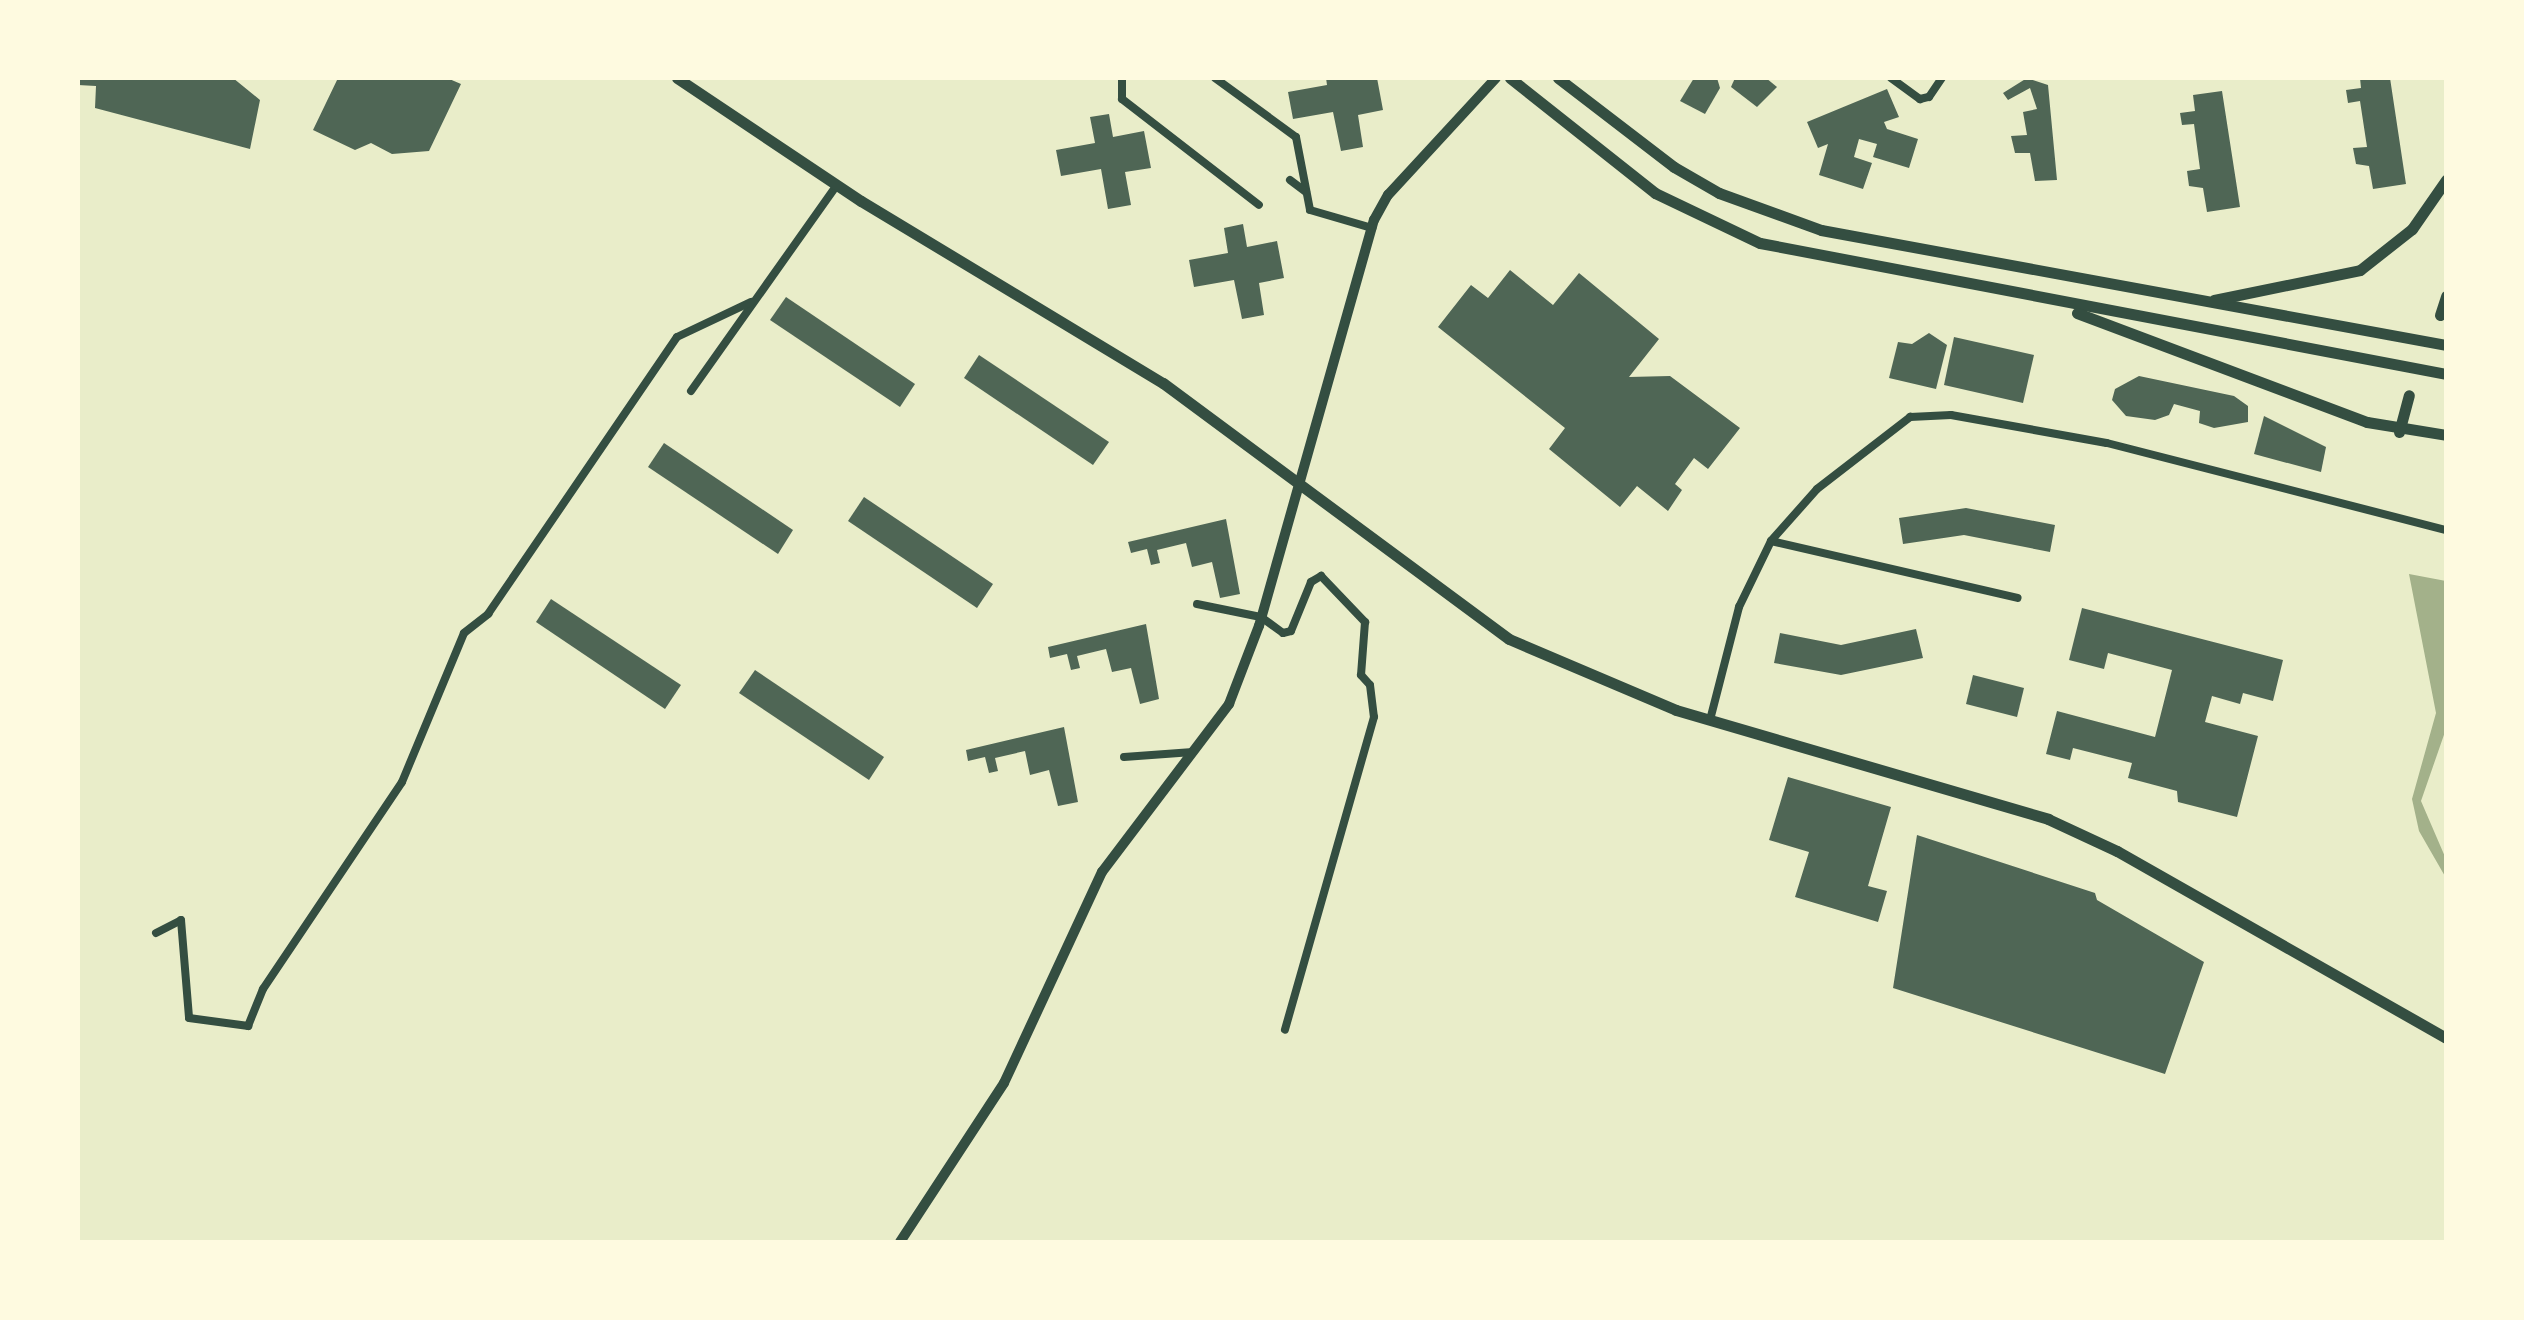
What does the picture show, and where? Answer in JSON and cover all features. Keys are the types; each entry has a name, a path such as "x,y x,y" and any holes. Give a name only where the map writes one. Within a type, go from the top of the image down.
{"main road":[{"path":"678,78 836,185 1163,383 1510,639 1623,692 2048,819 2117,851 2446,1038"},
{"path":"1510,78 1598,153 1708,223 1816,258 2446,374"},
{"path":"1558,78 1674,168 1771,214 1898,246 2446,345"},
{"path":"2198,302 2280,292 2360,270 2412,229 2446,180"},
{"path":"2440,316 2446,296"},
{"path":"2042,300 2399,432 2446,435"},
{"path":"2399,432 2409,396"}],"street":[{"path":"1122,78 1122,99 1259,205"},
{"path":"1215,78 1296,137 1310,210 1372,228"},
{"path":"900,1242 1004,1084 1102,872 1197,752 1229,704 1261,617 1296,484 1334,374 1372,228 1388,195 1496,78"},
{"path":"1890,78 1920,99 1930,97 1942,78"},
{"path":"1290,180 1306,192"},
{"path":"691,391 836,185"},
{"path":"156,933 181,920 189,1018 248,1026 263,989 402,782 464,633 488,614 676,337 750,302"},
{"path":"1710,720 1739,608 1771,541 1868,446 1910,417 1951,414 2106,444 2446,530"},
{"path":"1771,541 2017,598"},
{"path":"1197,604 1261,617 1283,633 1292,631 1311,582 1321,576 1365,622 1362,675 1370,685 1374,717 1284,1030"},
{"path":"1124,757 1197,752"}],"shaded area":[{"path":"2409,574 2446,581 2446,729 2421,801 2446,859 2446,878 2419,831 2412,799 2436,713"}],"building":[{"path":"78,78 233,78 260,100 250,149 95,108 96,86 78,85"},
{"path":"338,78 447,78 461,84 429,151 392,154 371,143 355,150 313,130"},
{"path":"1326,78 1377,78 1383,110 1358,115 1363,147 1341,151 1333,112 1293,119 1288,92 1327,85"},
{"path":"1694,78 1717,78 1720,88 1705,114 1680,101"},
{"path":"1735,78 1766,78 1777,87 1757,107 1731,87"},
{"path":"2027,78 2048,85 2057,180 2035,181 2030,153 2015,153 2011,136 2027,135 2023,112 2037,109 2030,88 2008,100 2003,93"},
{"path":"2360,78 2390,78 2406,184 2373,189 2369,166 2356,164 2353,148 2367,147 2360,101 2348,103 2346,90 2361,88"},
{"path":"1887,89 1899,117 1884,122 1887,129 1918,139 1909,168 1873,157 1877,144 1859,139 1854,157 1872,163 1863,189 1819,175 1828,144 1818,148 1807,122"},
{"path":"2222,91 2240,207 2207,212 2203,188 2189,186 2187,171 2200,169 2194,124 2182,125 2180,113 2195,111 2193,95"},
{"path":"1109,114 1113,137 1144,131 1151,168 1125,172 1131,205 1108,209 1101,169 1061,176 1056,150 1095,143 1090,117"},
{"path":"1243,224 1247,247 1277,241 1284,278 1259,283 1264,315 1242,319 1234,280 1194,287 1189,260 1228,253 1224,228"},
{"path":"1510,270 1553,305 1579,273 1659,339 1629,377 1670,376 1740,428 1708,469 1694,458 1675,484 1682,490 1668,511 1637,486 1620,507 1549,449 1565,428 1438,327 1471,285 1488,298"},
{"path":"786,297 915,384 900,407 770,320"},
{"path":"1929,333 1947,345 1936,389 1889,378 1898,342 1912,344"},
{"path":"1954,337 2034,355 2023,403 1944,385"},
{"path":"979,355 1109,442 1093,465 964,378"},
{"path":"2139,376 2234,396 2248,406 2248,422 2214,428 2199,423 2200,411 2174,404 2169,415 2155,420 2126,416 2112,400 2115,389"},
{"path":"2264,416 2326,447 2321,472 2254,454"},
{"path":"664,443 793,530 778,554 648,467"},
{"path":"864,497 993,584 977,608 848,521"},
{"path":"1966,508 2055,525 2050,552 1964,535 1903,544 1899,518"},
{"path":"1226,519 1240,594 1220,598 1212,562 1192,567 1186,543 1157,550 1160,563 1151,565 1147,549 1131,553 1128,542"},
{"path":"551,599 681,685 665,709 536,622"},
{"path":"2082,608 2283,660 2273,701 2243,693 2240,704 2212,696 2205,722 2258,736 2237,817 2178,802 2177,791 2128,778 2132,763 2073,748 2070,760 2046,754 2057,711 2155,737 2172,670 2108,653 2104,669 2069,660"},
{"path":"1146,624 1159,699 1140,704 1131,668 1112,672 1106,649 1077,656 1080,668 1071,670 1067,654 1050,658 1048,647"},
{"path":"1916,629 1923,658 1841,675 1774,663 1780,633 1841,645"},
{"path":"755,670 884,757 869,780 739,693"},
{"path":"1973,675 2024,688 2017,717 1966,704"},
{"path":"1064,727 1078,802 1058,806 1049,770 1030,775 1025,751 995,758 998,771 989,773 985,757 968,761 966,750"},
{"path":"1788,777 1891,807 1868,886 1887,891 1878,922 1795,897 1809,852 1769,840"},
{"path":"1917,835 2095,893 2097,900 2204,962 2165,1074 1893,988"}]}
